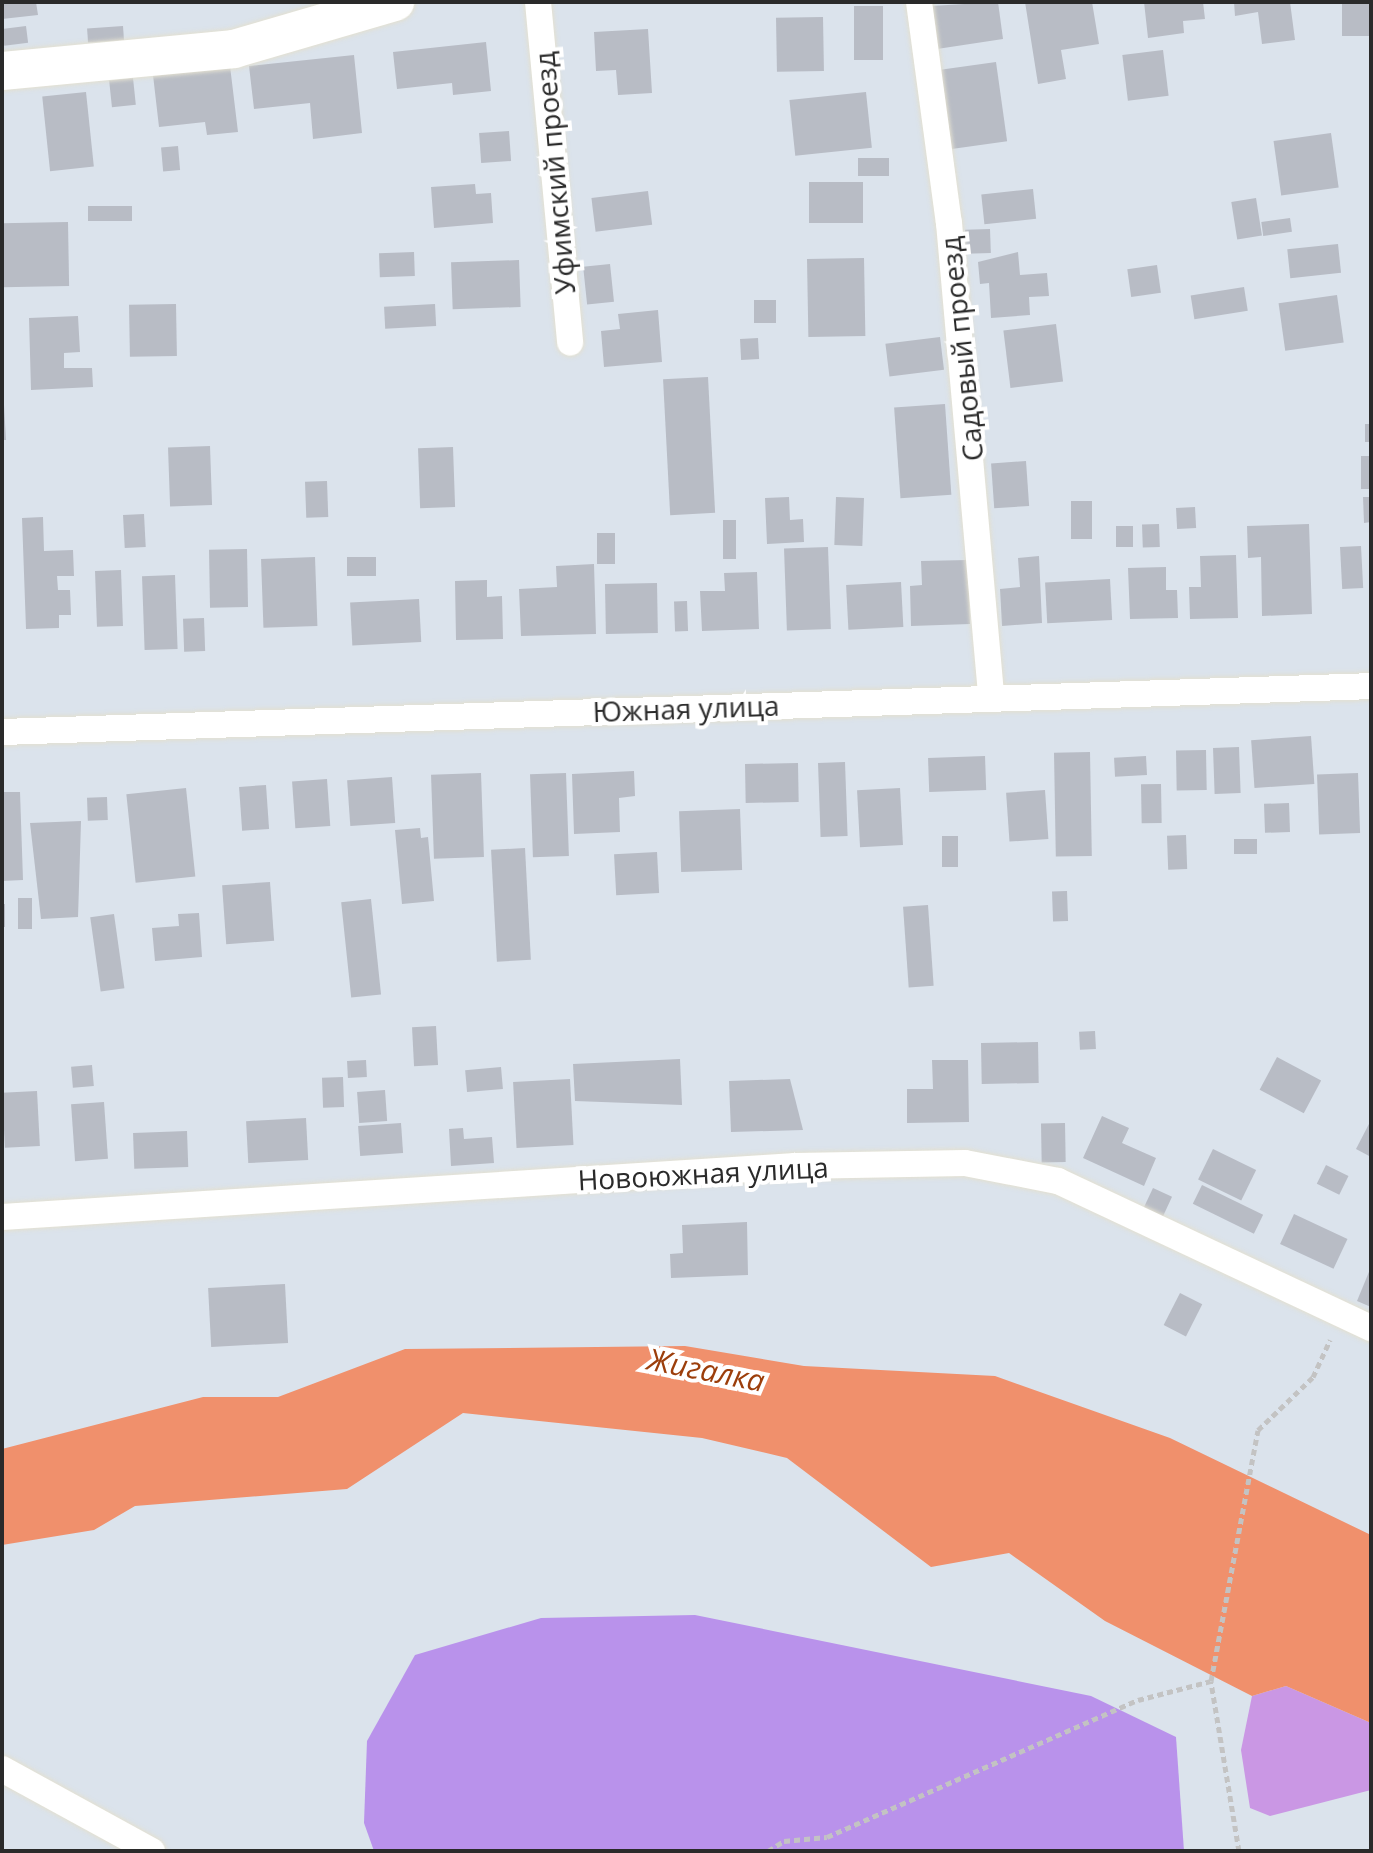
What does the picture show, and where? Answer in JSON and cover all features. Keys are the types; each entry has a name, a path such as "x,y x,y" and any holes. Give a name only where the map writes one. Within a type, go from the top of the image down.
{"street":[{"path":"2,71 234,49 395,2"},
{"name":"Уфимский проезд","path":"538,2 570,343"},
{"name":"Садовый проезд","path":"919,2 949,223 991,698"},
{"name":"Южная улица","path":"2,732 1371,686"},
{"name":"Новоюжная улица","path":"2,1217 780,1167 965,1163 1058,1181 1371,1328"},
{"path":"2,1769 152,1851"}],"path":[{"path":"1239,1851 1211,1681 1258,1430 1313,1377 1342,1315"},
{"path":"768,1851 784,1841 827,1837 1138,1700 1211,1681"}],"shaded area":[{"path":"695,1615 1091,1696 1176,1737 1184,1851 374,1851 364,1823 367,1741 415,1655 541,1618"},
{"path":"1286,1686 1371,1723 1371,1790 1270,1816 1250,1808 1241,1750 1252,1696"}],"water":[{"name":"Жигалка","path":"685,1346 804,1366 995,1376 1170,1438 1371,1535 1371,1723 1286,1686 1252,1696 1105,1621 1009,1553 931,1567 787,1458 702,1438 463,1413 347,1489 135,1506 94,1530 2,1545 2,1449 203,1397 278,1397 405,1349"}],"building":[{"path":"2,2 36,2 38,15 2,19"},
{"path":"998,2 1003,39 937,49 931,6"},
{"path":"1025,2 1092,2 1099,44 1061,50 1066,79 1038,84"},
{"path":"1144,2 1203,2 1205,19 1183,21 1184,33 1148,38"},
{"path":"1234,2 1290,2 1295,40 1262,44 1258,12 1235,16"},
{"path":"1342,2 1371,2 1371,36 1342,36"},
{"path":"854,6 883,6 883,60 854,60"},
{"path":"823,17 824,71 777,72 776,18"},
{"path":"26,26 28,43 4,46 2,29"},
{"path":"123,26 124,40 88,42 87,29"},
{"path":"648,29 652,93 618,95 616,70 596,71 594,32"},
{"path":"486,42 491,91 453,95 452,83 397,89 393,52"},
{"path":"1163,50 1169,96 1128,101 1122,55"},
{"path":"354,55 362,133 313,139 310,103 254,109 249,66"},
{"path":"996,62 1007,141 952,149 941,70"},
{"path":"230,66 238,132 207,135 205,122 159,127 153,75"},
{"path":"133,78 136,105 112,107 109,81"},
{"path":"86,92 94,167 50,171 42,97"},
{"path":"866,92 872,148 795,156 789,100"},
{"path":"509,131 511,161 481,163 479,133"},
{"path":"1331,133 1339,187 1281,196 1274,141"},
{"path":"178,146 180,170 163,171 161,147"},
{"path":"858,158 889,158 889,176 858,176"},
{"path":"809,182 863,182 863,223 809,223"},
{"path":"475,184 476,194 491,193 493,223 434,228 431,187"},
{"path":"1033,189 1036,219 984,224 981,194"},
{"path":"648,191 652,225 596,232 591,198"},
{"path":"1256,198 1262,236 1237,239 1231,202"},
{"path":"88,206 132,206 132,221 88,221"},
{"path":"1290,218 1292,232 1263,236 1261,222"},
{"path":"68,222 69,286 3,287 2,223"},
{"path":"990,229 991,253 966,254 965,230"},
{"path":"1338,244 1341,273 1290,278 1287,249"},
{"path":"414,252 415,276 380,277 379,253"},
{"path":"1018,252 1020,275 1047,273 1049,296 1029,297 1030,315 991,318 989,283 980,284 978,262"},
{"path":"864,258 865,336 808,337 807,259"},
{"path":"519,260 521,307 453,309 451,262"},
{"path":"610,264 614,302 587,305 583,267"},
{"path":"1157,265 1161,293 1131,297 1127,269"},
{"path":"1244,287 1248,311 1194,319 1191,295"},
{"path":"1337,295 1344,343 1285,351 1279,303"},
{"path":"754,300 776,300 776,323 754,323"},
{"path":"176,304 177,356 130,357 129,305"},
{"path":"435,304 436,326 385,329 384,307"},
{"path":"658,310 662,362 604,367 601,331 620,329 618,314"},
{"path":"78,316 80,352 64,353 64,368 92,368 93,387 31,390 29,318"},
{"path":"1056,324 1063,382 1010,388 1003,330"},
{"path":"940,337 944,370 889,376 885,344"},
{"path":"758,338 759,359 741,360 740,339"},
{"path":"708,377 715,513 670,515 663,379"},
{"path":"945,404 951,495 900,498 894,408"},
{"path":"4,405 6,440 2,440"},
{"path":"1365,424 1371,424 1371,442 1365,442"},
{"path":"210,446 212,505 170,506 168,447"},
{"path":"453,447 455,507 420,508 418,448"},
{"path":"1361,456 1371,456 1371,489 1361,489"},
{"path":"1026,461 1029,506 994,508 991,463"},
{"path":"327,481 328,517 306,518 305,482"},
{"path":"789,497 790,520 803,519 804,542 767,544 765,498"},
{"path":"836,497 864,498 862,546 834,545"},
{"path":"1363,497 1371,497 1371,522 1364,523"},
{"path":"1071,501 1092,501 1092,539 1071,539"},
{"path":"1195,507 1196,528 1177,529 1176,508"},
{"path":"144,514 146,547 125,548 123,515"},
{"path":"43,517 44,551 73,550 74,576 57,576 58,590 70,590 71,615 59,615 59,628 26,629 22,518"},
{"path":"723,520 736,520 736,559 723,559"},
{"path":"1159,524 1160,547 1143,548 1142,525"},
{"path":"1309,524 1312,614 1262,616 1261,557 1248,558 1247,526"},
{"path":"1116,526 1133,526 1133,547 1116,547"},
{"path":"597,533 615,533 615,564 597,564"},
{"path":"1361,546 1363,588 1342,589 1340,547"},
{"path":"828,547 831,629 787,630 784,549"},
{"path":"247,549 248,607 210,608 209,550"},
{"path":"1236,555 1238,618 1190,619 1189,587 1201,587 1200,556"},
{"path":"1039,556 1042,623 1002,626 1000,589 1020,587 1018,558"},
{"path":"315,557 317,626 263,628 261,559"},
{"path":"347,557 376,557 376,576 347,576"},
{"path":"968,560 970,624 911,626 910,586 922,585 921,561"},
{"path":"594,564 596,634 521,636 519,589 557,587 556,566"},
{"path":"1166,567 1166,590 1177,590 1178,618 1130,619 1128,568"},
{"path":"121,570 123,626 97,627 95,571"},
{"path":"757,572 759,629 702,631 700,591 725,591 724,573"},
{"path":"175,575 178,649 145,650 142,576"},
{"path":"1110,579 1112,620 1047,623 1045,582"},
{"path":"487,580 487,597 502,596 503,639 456,640 455,581"},
{"path":"901,582 903,627 848,630 846,585"},
{"path":"657,583 658,633 606,634 605,584"},
{"path":"419,599 421,642 352,646 350,603"},
{"path":"674,601 687,601 688,631 675,631"},
{"path":"204,618 205,651 184,652 183,619"},
{"path":"1311,736 1314,784 1254,788 1251,740"},
{"path":"1239,747 1241,793 1215,794 1213,748"},
{"path":"1206,750 1207,790 1177,791 1176,751"},
{"path":"1090,752 1092,856 1056,857 1054,753"},
{"path":"985,756 986,790 929,792 928,758"},
{"path":"1146,756 1147,775 1115,777 1114,758"},
{"path":"845,762 848,836 821,837 818,763"},
{"path":"798,763 799,802 746,803 745,764"},
{"path":"634,771 635,796 619,798 620,832 574,834 572,774"},
{"path":"481,773 484,857 434,859 431,775"},
{"path":"566,773 569,856 533,857 530,774"},
{"path":"1358,773 1360,833 1319,834 1317,774"},
{"path":"392,777 395,823 350,826 347,780"},
{"path":"327,779 330,826 295,828 292,781"},
{"path":"1141,784 1161,784 1162,823 1142,823"},
{"path":"266,785 269,829 242,831 239,787"},
{"path":"186,788 195,877 136,883 126,794"},
{"path":"900,788 903,845 860,847 857,790"},
{"path":"1045,790 1048,839 1010,842 1006,793"},
{"path":"2,792 20,792 23,880 2,881"},
{"path":"107,797 108,820 88,821 87,798"},
{"path":"1289,803 1290,832 1265,833 1264,804"},
{"path":"740,809 742,870 681,872 679,811"},
{"path":"81,821 78,917 41,919 30,823"},
{"path":"420,828 421,838 428,837 434,901 402,904 395,830"},
{"path":"1186,835 1187,869 1168,870 1167,836"},
{"path":"942,836 958,836 958,867 942,867"},
{"path":"1234,839 1257,839 1257,854 1234,854"},
{"path":"525,848 531,960 497,962 491,850"},
{"path":"657,852 659,893 616,895 614,854"},
{"path":"270,882 274,941 226,944 222,885"},
{"path":"1067,891 1068,921 1053,922 1052,892"},
{"path":"18,898 32,898 32,929 18,929"},
{"path":"371,899 381,994 351,998 341,902"},
{"path":"2,904 5,904 5,927 2,927"},
{"path":"928,905 934,986 909,988 903,907"},
{"path":"199,913 202,957 155,961 152,928 179,926 178,914"},
{"path":"114,914 124,988 101,992 90,917"},
{"path":"436,1026 438,1065 414,1066 412,1027"},
{"path":"1095,1031 1096,1049 1080,1050 1079,1032"},
{"path":"1038,1042 1039,1083 982,1084 981,1043"},
{"path":"1277,1057 1321,1080 1304,1113 1260,1090"},
{"path":"680,1059 682,1105 575,1101 573,1064"},
{"path":"366,1060 367,1077 348,1078 347,1061"},
{"path":"932,1060 968,1060 969,1122 907,1123 907,1089 933,1089"},
{"path":"92,1065 94,1086 73,1088 71,1067"},
{"path":"501,1067 503,1089 467,1092 465,1070"},
{"path":"343,1077 344,1107 323,1108 322,1078"},
{"path":"570,1079 573,1145 517,1148 513,1082"},
{"path":"790,1079 803,1130 731,1132 729,1081"},
{"path":"385,1090 387,1121 359,1123 357,1092"},
{"path":"37,1091 40,1146 5,1148 2,1093"},
{"path":"104,1102 108,1159 75,1161 71,1104"},
{"path":"1102,1116 1129,1128 1122,1143 1156,1158 1144,1186 1083,1158"},
{"path":"306,1118 308,1160 248,1163 246,1121"},
{"path":"1371,1120 1371,1157 1356,1149"},
{"path":"401,1123 403,1153 360,1156 358,1126"},
{"path":"1041,1123 1065,1123 1066,1162 1042,1162"},
{"path":"463,1128 464,1139 492,1137 494,1163 451,1166 449,1129"},
{"path":"187,1131 188,1167 134,1169 133,1133"},
{"path":"1213,1149 1256,1170 1241,1201 1198,1180"},
{"path":"1326,1165 1348,1176 1339,1195 1317,1184"},
{"path":"1202,1185 1263,1215 1254,1234 1193,1204"},
{"path":"1153,1188 1172,1197 1162,1218 1143,1209"},
{"path":"1294,1214 1347,1239 1334,1269 1280,1244"},
{"path":"747,1222 748,1275 671,1278 670,1254 683,1253 682,1225"},
{"path":"1371,1267 1371,1307 1357,1301"},
{"path":"285,1284 288,1343 211,1347 208,1288"},
{"path":"1180,1293 1202,1304 1186,1336 1164,1325"}]}
